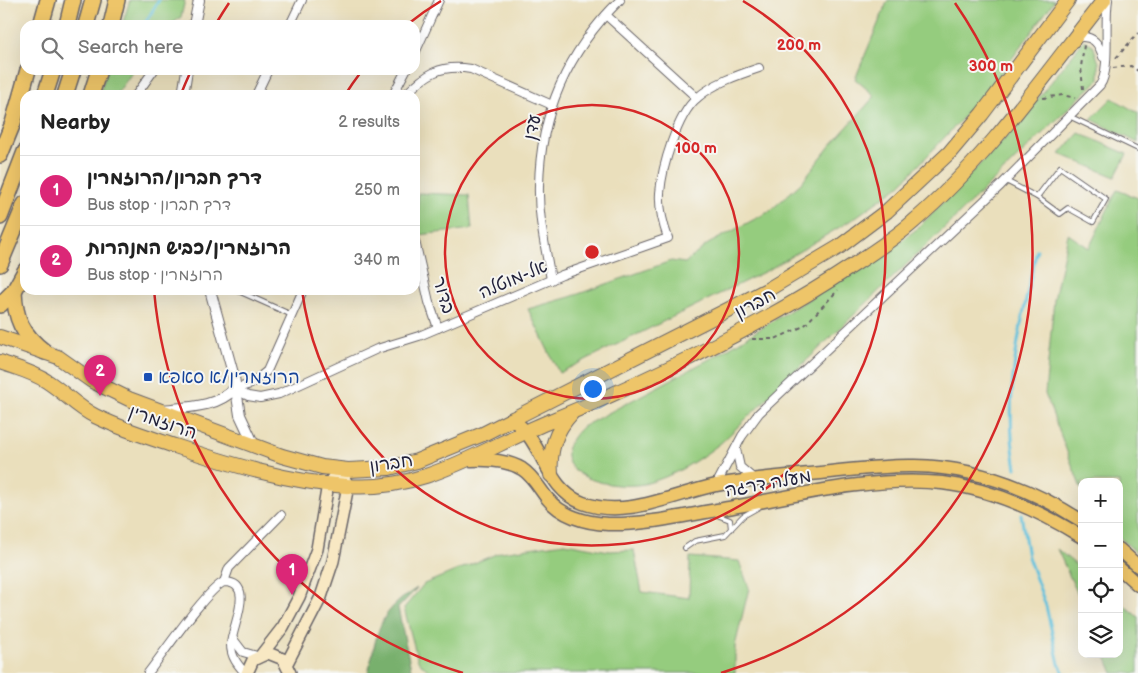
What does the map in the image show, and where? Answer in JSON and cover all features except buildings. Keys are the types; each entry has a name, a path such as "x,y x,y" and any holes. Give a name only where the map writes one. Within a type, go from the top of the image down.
{"highway":[{"path":"42,20 48,0"},
{"path":"68,20 73,0"},
{"path":"87,20 93,0"},
{"path":"112,20 117,0"},
{"name":"חברון","path":"340,469 389,468 417,461 462,444 782,282 865,228 911,190 950,152 982,114 1068,0"},
{"name":"חברון","path":"328,484 348,486 396,483 425,476 471,460 526,432 573,413 707,349 784,309 880,248 912,223 967,171 1104,0"},
{"path":"22,90 27,75"},
{"path":"47,90 51,75"},
{"path":"67,90 71,75"},
{"path":"93,90 97,75"},
{"path":"0,155 20,98"},
{"path":"0,218 20,165"},
{"path":"0,264 20,216"},
{"path":"0,305 14,291 20,280"},
{"path":"14,291 14,308 21,327 26,336 45,352"},
{"name":"הרוזמרין","path":"0,337 45,352 71,365 103,388 156,410 256,447 314,465 340,469"},
{"name":"הרוזמרין","path":"1,364 37,376 80,408 130,431 223,462 328,484"},
{"path":"551,475 551,455 555,439 562,425 573,413"}],"main road":[{"name":"מעלה דרגה","path":"511,419 526,432 551,475 568,496 581,503 614,508 636,506 716,485 754,479 888,467 940,468 966,471 994,479 1061,507 1078,518"},
{"name":"מעלה דרגה","path":"471,460 499,461 515,465 530,475 549,500 559,509 572,517 591,522 609,524 697,514 852,487 915,482 942,483 973,489 1020,505 1078,535"},
{"path":"246,673 249,665 260,655 283,626 308,574 317,549 328,484 340,469 348,486 340,538 328,578 312,616 289,668 279,656 260,655"},
{"path":"1123,553 1138,566"},
{"path":"1123,572 1138,585"}],"street":[{"path":"195,20 199,0"},
{"path":"292,20 302,0"},
{"path":"420,42 439,0"},
{"name":"עדן","path":"551,280 540,218 539,187 545,133 552,105 576,52 606,14 620,0"},
{"path":"716,485 737,444 759,413 1005,181 1086,102 1104,80 1106,69 1105,22 1108,0"},
{"path":"606,14 697,98"},
{"path":"1072,40 1086,37 1094,40 1099,45 1106,69"},
{"path":"410,90 420,80 438,69 458,67 471,69 552,105"},
{"name":"אל-מוטלה","path":"234,389 248,396 260,398 279,394 377,348 438,328 551,280 668,238 661,209 660,194 666,166 679,126 690,105 697,98 736,76 759,68"},
{"path":"140,90 150,75"},
{"path":"184,90 186,75"},
{"path":"258,90 266,75"},
{"path":"396,90 403,75"},
{"name":"בדור","path":"420,263 429,302 438,328"},
{"path":"211,295 234,377 234,389 243,423 256,447"},
{"path":"156,410 210,404 224,398 234,389 251,384 267,371 300,295"},
{"path":"737,444 736,453 740,466 754,479"},
{"path":"224,582 229,568 281,515"},
{"path":"148,673 205,599 216,586 224,582 229,582 238,588 242,599 232,637 233,655 246,673"},
{"path":"232,637 235,644 243,652 260,655"}],"lane":[{"path":"1071,117 1138,150"},
{"path":"1005,181 1037,197 1060,214 1068,208 1093,222 1106,199 1060,167 1037,197"},
{"path":"247,295 292,315"},
{"path":"686,548 695,541 717,537 730,530 743,516 770,500"},
{"path":"697,514 724,516 730,520 730,530"}],"path":[{"path":"1106,69 1138,34"},
{"path":"1086,37 1080,67 1080,81 1086,102"},
{"path":"1106,69 1131,66 1138,71"},
{"path":"1023,102 1063,95 1086,102"},
{"path":"750,340 775,339 804,326 839,289"}],"green space":[{"path":"130,0 185,0 181,17 177,20 124,20"},
{"path":"888,0 1055,0 989,90 899,186 853,219 770,269 559,373 528,309 570,297 671,261 685,263 708,244 770,211 801,183 830,146 875,96 855,79"},
{"path":"1084,40 1093,45 1099,63 1099,79 722,442 685,467 665,477 644,484 613,485 582,475 572,467 567,456 570,443 582,427 719,354 892,248 918,228 1016,127"},
{"path":"105,75 130,75 120,90 101,90"},
{"path":"1112,98 1138,113 1138,143 1091,119"},
{"path":"1079,133 1127,154 1115,177 1060,154"},
{"path":"1117,190 1138,198 1138,554 1123,541 1123,478 1078,478 1078,481 1045,394 1054,300 1068,234 1089,248"},
{"path":"420,193 469,195 472,229 420,235"},
{"path":"565,543 609,551 634,550 642,592 689,598 690,557 739,561 749,588 735,646 735,673 431,673 418,661 404,608 424,584 501,552"},
{"path":"1057,549 1078,567 1078,594"},
{"path":"417,588 398,608 411,669 415,673 368,673 381,624 386,615 404,597"},
{"path":"1123,604 1138,617 1138,673 1113,673 1107,658 1123,658"}],"waterway":[{"path":"147,20 159,0"},
{"path":"1016,468 1012,441 1012,386 1020,331 1037,250"},
{"path":"1021,514 1028,557 1046,606 1059,664 1064,673"}],"place":[{"name":"הרוזמרין/א סאפא","path":"148,377"},
{"name":"הרוזמרין/כביש המנהרות","path":"100,396"},
{"name":"דרך חברון/הרוזמרין","path":"292,595"}]}
